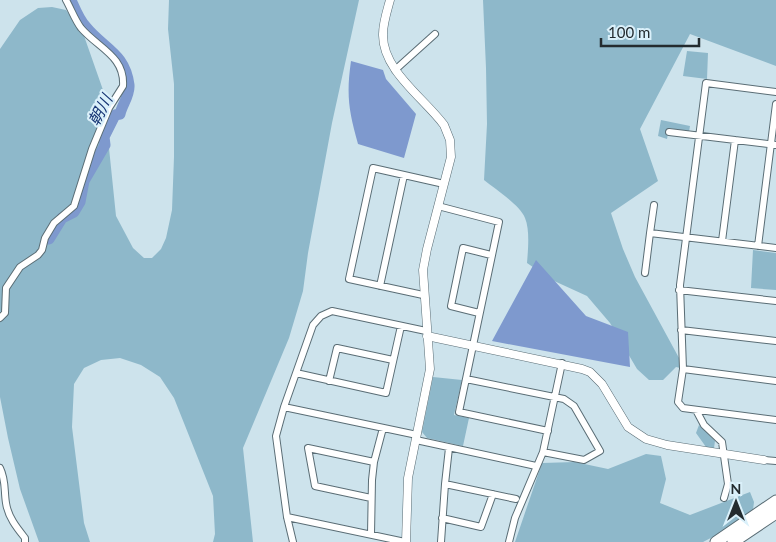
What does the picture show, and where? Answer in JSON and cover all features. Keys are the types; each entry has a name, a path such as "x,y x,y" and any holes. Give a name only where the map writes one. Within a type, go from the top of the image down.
{"highway":[{"path":"716,542 776,501"},
{"path":"733,542 776,513"}],"street":[{"path":"0,318 5,312 6,288 15,274 20,267 42,250 45,238 54,223 74,206 92,149 109,108 123,86 122,70 115,58 92,40 79,26 66,0"},
{"path":"287,517 405,542 407,487 430,369 424,295 424,260 451,157 450,140 447,130 395,70 386,54 383,41 390,0"},
{"path":"395,70 435,34"},
{"path":"776,92 706,83 680,290 682,369 678,402 683,408 776,420"},
{"path":"758,246 773,145 776,104"},
{"path":"669,132 773,145"},
{"path":"722,241 735,140"},
{"path":"424,295 349,279 373,168 444,184"},
{"path":"380,286 404,175"},
{"path":"645,273 654,205"},
{"path":"438,206 499,222 459,412 548,431"},
{"path":"650,233 776,248"},
{"path":"479,313 451,306 463,248 491,255"},
{"path":"680,290 776,301"},
{"path":"293,542 287,517 276,436 284,407 313,325 326,312 341,313 401,326 473,345 582,369 595,376 602,384 628,427 646,440 667,445 776,461"},
{"path":"296,373 386,393 401,326"},
{"path":"681,330 776,341"},
{"path":"329,381 337,348 394,360"},
{"path":"509,542 515,518 543,452 562,364"},
{"path":"682,369 776,381"},
{"path":"466,379 564,399 574,406 600,451 584,460 543,452"},
{"path":"284,407 383,428 450,448 536,466"},
{"path":"696,410 704,425 722,442 728,484 724,498"},
{"path":"371,534 374,462 383,428"},
{"path":"371,498 315,486 308,448 374,462"},
{"path":"441,542 445,484 450,448"},
{"path":"0,468 5,484 6,504 9,515 25,538 25,542"},
{"path":"445,484 516,499"},
{"path":"442,518 481,526 493,494"}],"shaded area":[{"path":"169,0 359,0 332,123 308,253 303,291 289,338 243,448 253,542 213,542 215,534 213,496 174,398 160,377 141,365 120,358 101,360 84,368 74,384 72,427 84,523 90,542 39,542 20,489 0,397 0,49 20,20 38,8 52,7 66,10 83,33 103,90 116,216 133,248 144,258 152,258 161,249 166,238 172,210 174,84 168,29"},
{"path":"483,0 776,0 776,66 690,34 640,129 658,181 611,213 635,277 685,369 676,367 663,380 649,380 637,369 610,323 587,296 552,280 527,263 528,234 525,218 513,203 484,180 487,124"},
{"path":"687,51 708,53 707,79 683,76"},
{"path":"661,120 690,126 689,132 669,128 667,139 658,136"},
{"path":"753,250 776,253 776,290 751,288"},
{"path":"433,377 462,380 454,415 469,418 463,446 427,438 422,432"},
{"path":"699,425 715,441 714,448 706,447 696,433"},
{"path":"646,454 661,456 666,479 660,503 690,515 750,492 754,502 753,510 726,530 703,542 515,542 542,463 575,462 608,469"}],"water":[{"path":"351,61 383,70 386,79 416,114 404,158 358,144 349,103"},
{"path":"536,260 586,316 628,332 630,367 492,341"}],"waterway":[{"name":"朝川","path":"49,239 62,218 74,212 80,202 84,181 105,145 104,137 115,115 120,114 129,89 127,74 118,58 84,24 71,0"}]}
